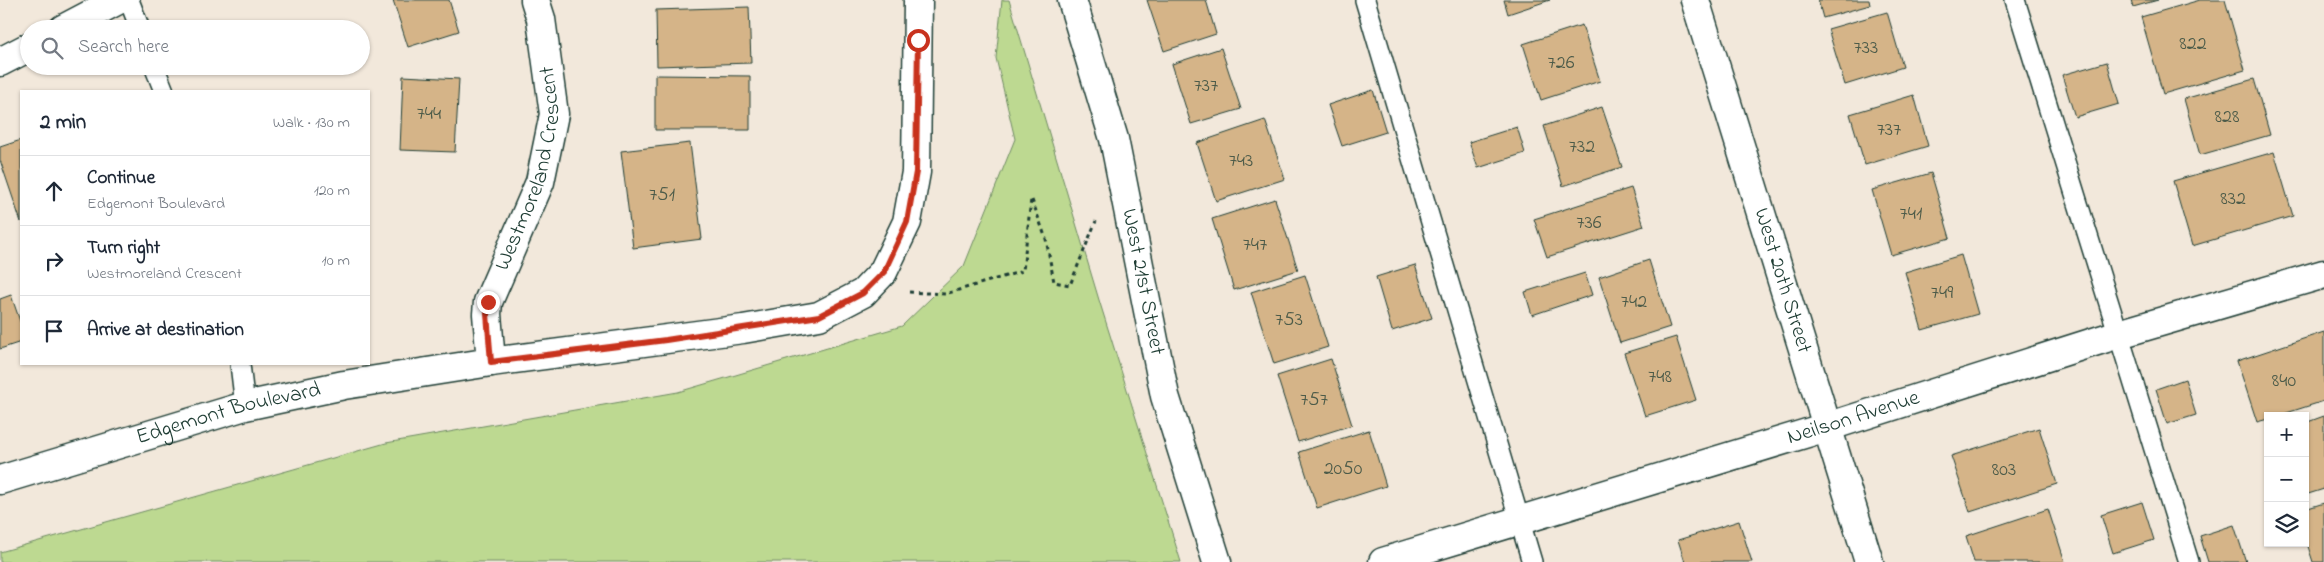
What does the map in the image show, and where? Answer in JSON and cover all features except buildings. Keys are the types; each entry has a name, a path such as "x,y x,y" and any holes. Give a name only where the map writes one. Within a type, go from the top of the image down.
{"street":[{"path":"80,20 118,0"},
{"name":"Westmoreland Crescent","path":"491,362 487,314 488,302 540,182 554,114 541,19 535,0"},
{"name":"Edgemont Boulevard","path":"0,480 245,406 344,385 491,362 666,340 819,316 863,293 884,272 907,222 916,172 918,0"},
{"name":"West 21st Street","path":"1072,0 1114,139 1165,396 1218,562"},
{"name":"West 20th Street","path":"1695,0 1869,562"},
{"path":"0,62 20,52"},
{"name":"Neilson Avenue","path":"1383,562 2120,334 2324,274"}],"lane":[{"path":"129,0 137,20"},
{"path":"1365,0 1532,562"},
{"path":"2014,0 2120,334 2189,562"},
{"path":"158,75 164,90"},
{"path":"240,365 245,406"}],"path":[{"path":"906,293 945,294 1022,271 1031,199 1046,240 1054,282 1070,285 1097,220 1096,214"}],"green space":[{"path":"1002,0 1009,0 1099,300 1181,562 0,562 0,552 386,443 678,392 902,326 964,266 1015,139 996,58"}],"route":[{"path":"488,302 487,314 491,362 666,340 819,316 863,293 884,272 907,222 916,172 918,40"}]}
